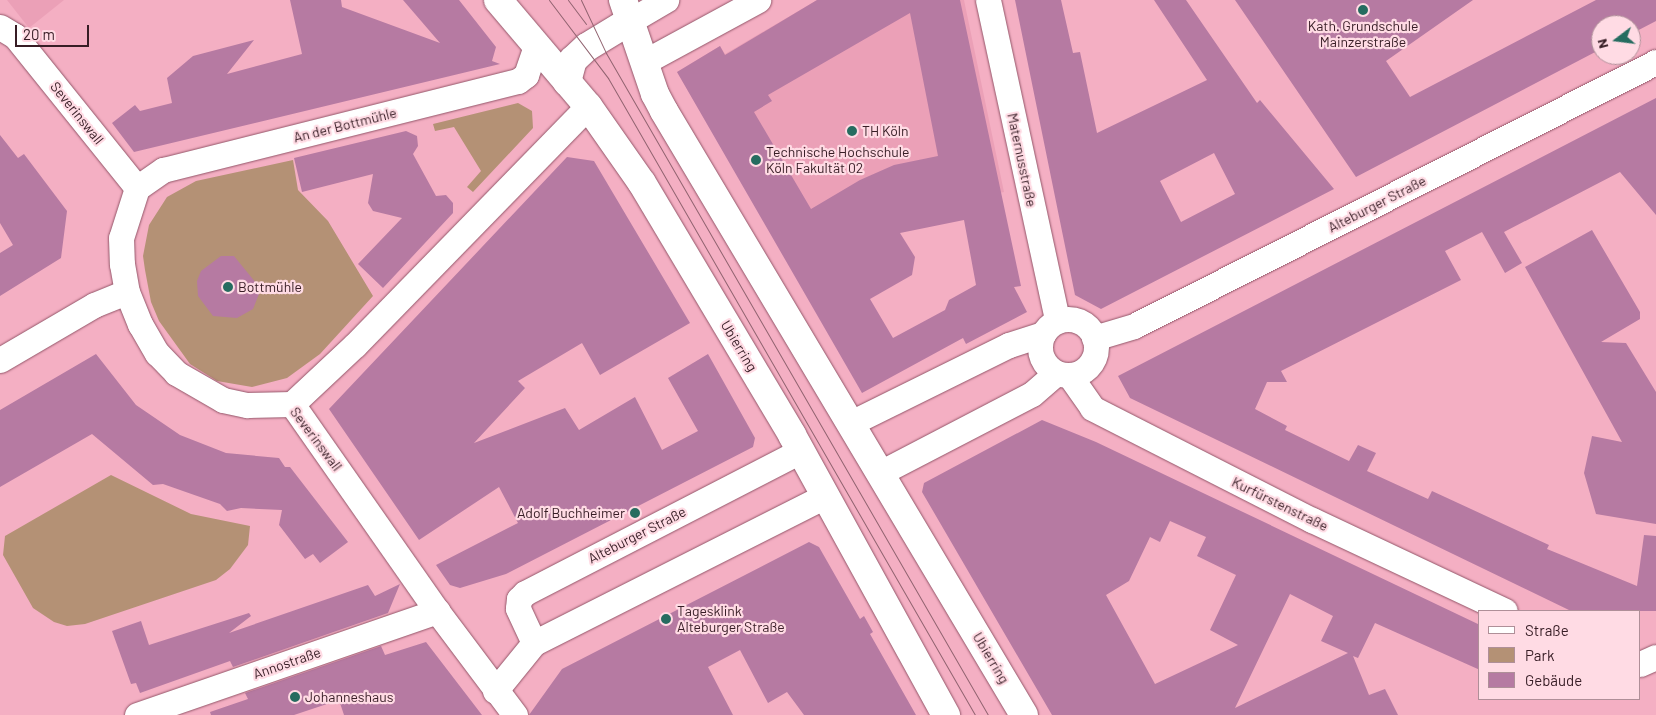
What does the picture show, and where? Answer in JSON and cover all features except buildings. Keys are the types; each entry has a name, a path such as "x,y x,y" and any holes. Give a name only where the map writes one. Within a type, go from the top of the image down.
{"main road":[{"name":"Ubierring","path":"498,0 588,106 642,183 800,450 946,715"},
{"name":"Ubierring","path":"626,10 664,111 1024,715"},
{"path":"567,82 573,60 626,10"}],"street":[{"path":"626,10 666,0"},
{"path":"644,62 758,0"},
{"name":"Maternusstraße","path":"988,0 1050,327"},
{"name":"Severinswall","path":"0,27 15,36 137,188 121,238 127,292 140,324 157,352 176,373 199,388 223,400 247,405 292,404 437,611 512,714"},
{"name":"An der Bottmühle","path":"137,188 163,170 518,81 526,75 536,46"},
{"name":"Alteburger Straße","path":"1094,338 1134,326 1656,62"},
{"path":"292,404 355,345 588,106"},
{"path":"0,360 94,305 127,292"},
{"path":"851,423 1009,344 1050,327 1080,322 1094,338 1094,358 1088,366 1063,375 1032,394 880,473"},
{"path":"1050,327 1041,358 1063,375"},
{"name":"Kurfürstenstraße","path":"1063,375 1092,408 1312,520 1503,610"},
{"name":"Alteburger Straße","path":"534,643 518,608 519,599 525,593 800,450"},
{"path":"495,691 534,643 825,496"},
{"name":"Annostraße","path":"138,715 437,611"},
{"path":"1641,664 1656,657"}],"shaded area":[{"path":"7,0 64,0 29,28"},
{"name":"TH Köln","path":"817,0 964,0 1004,192 947,203 793,270 677,72 720,46 725,54"}],"green space":[{"path":"518,103 532,111 533,128 473,192 467,187 481,171 454,127 435,131 433,124"},
{"path":"293,160 298,190 328,221 373,296 320,354 287,378 252,387 217,381 190,364 159,321 151,302 143,256 149,225 167,197 196,181"},
{"path":"111,475 191,514 250,526 248,545 230,569 216,580 85,624 67,626 54,622 33,608 3,555 5,536"}],"tram line":[{"path":"549,0 608,78 975,715"},
{"path":"568,0 586,24"},
{"path":"581,0 606,53 988,715"}],"place":[{"name":"Kath. Grundschule Mainzerstraße","path":"1363,10"},
{"name":"TH Köln","path":"852,131"},
{"name":"Technische Hochschule Köln Fakultät 02","path":"756,160"},
{"name":"Bottmühle","path":"228,287"},
{"name":"Adolf Buchheimer","path":"635,513"},
{"name":"Tagesklink Alteburger Straße","path":"666,619"},
{"name":"Johanneshaus","path":"295,697"}]}
